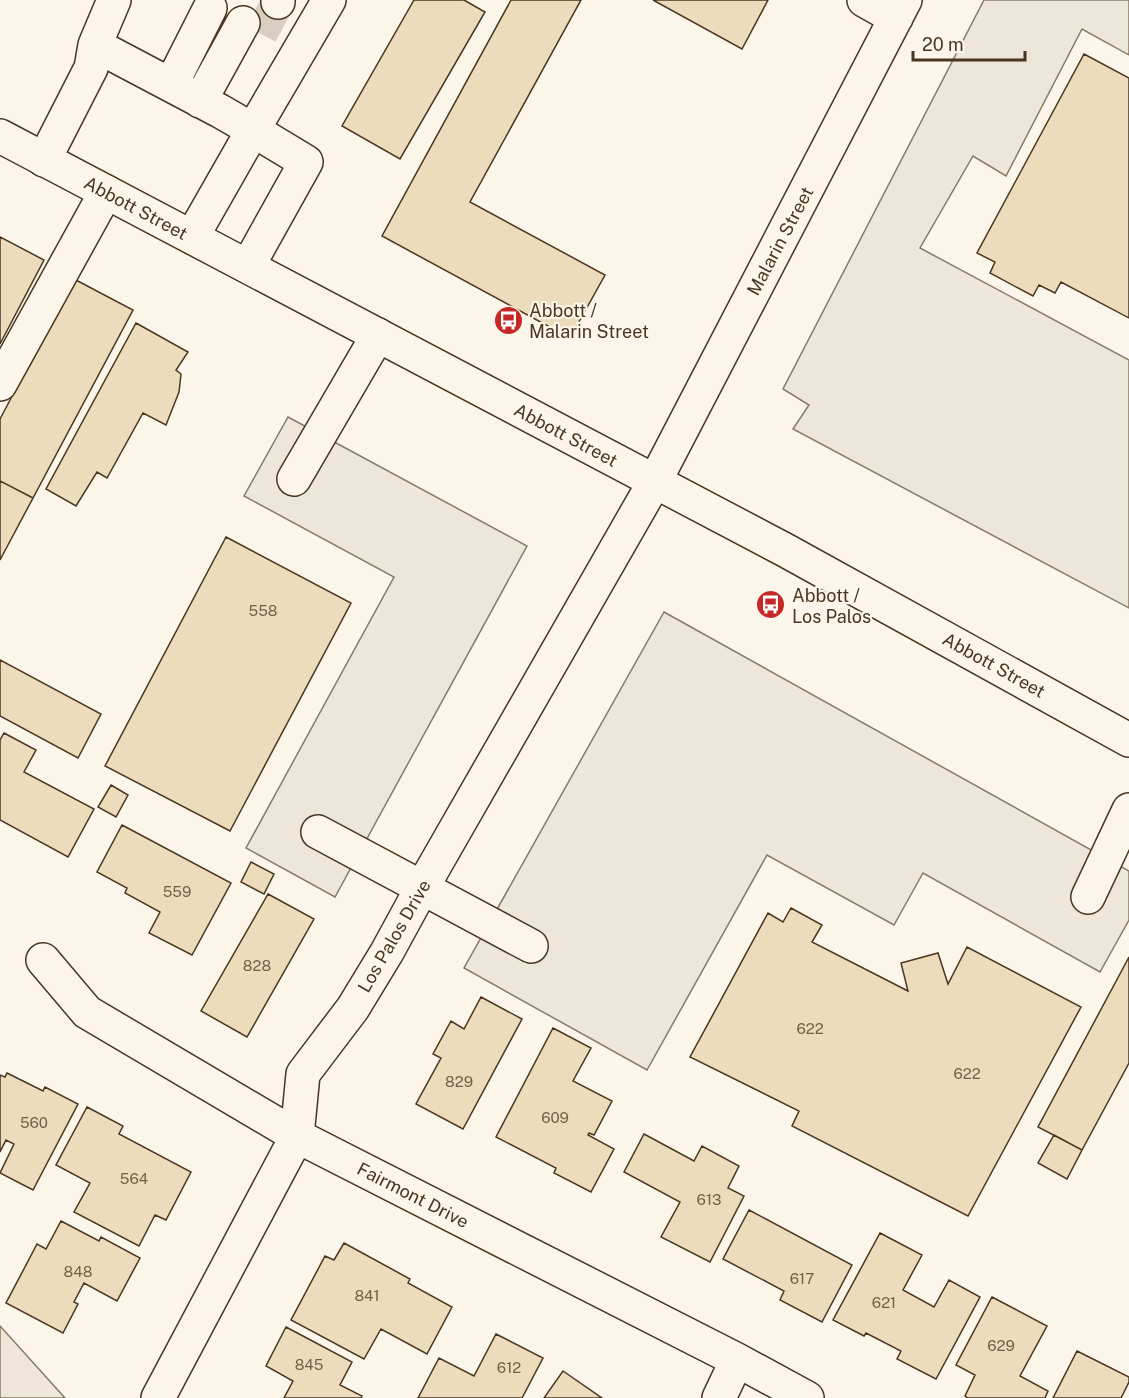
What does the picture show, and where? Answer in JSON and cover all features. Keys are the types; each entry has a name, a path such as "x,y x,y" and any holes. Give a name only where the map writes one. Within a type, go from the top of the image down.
{"street":[{"path":"44,159 91,68 95,45 114,0"},
{"path":"864,0 901,9"},
{"path":"192,237 323,2"},
{"path":"171,85 210,8"},
{"name":"Malarin Street","path":"655,481 901,9"},
{"path":"210,106 252,29"},
{"path":"95,45 210,106 306,162 248,266"},
{"name":"Abbott Street","path":"0,136 785,550 1129,740"},
{"path":"0,384 106,192"},
{"path":"294,478 378,335"},
{"name":"Los Palos Drive","path":"158,1398 297,1136 303,1074 358,998 387,952 655,481"},
{"path":"1088,897 1129,810"},
{"path":"318,832 423,886 531,946"},
{"name":"Fairmont Drive","path":"43,960 87,1012 297,1136 737,1360 807,1398"},
{"path":"719,1398 737,1360"}],"shaded area":[{"path":"984,0 1129,0 1129,55 1082,29 1006,176 973,156 920,248 1129,360 1129,608 793,429 809,405 783,389"},
{"path":"288,417 527,546 335,897 246,848 394,577 244,496"},
{"path":"664,612 1129,871 1129,920 1100,972 923,873 894,925 767,855 647,1070 464,968"},
{"path":"0,1326 65,1398 0,1398"}],"building":[{"path":"414,0 464,0 485,12 400,159 342,126"},
{"path":"511,0 581,0 470,202 605,275 570,338 382,236"},
{"path":"653,0 768,0 742,49"},
{"path":"1084,54 1129,78 1129,318 1061,282 1055,293 1039,285 1033,296 990,273 995,262 977,253"},
{"path":"0,237 44,260 0,344"},
{"path":"74,279 133,310 33,498 0,481 0,419"},
{"path":"136,323 188,352 176,370 181,374 179,392 166,425 143,413 107,478 97,472 76,506 46,489"},
{"path":"0,481 33,498 0,560"},
{"path":"226,537 351,603 230,831 105,766"},
{"path":"0,660 101,714 78,758 0,716"},
{"path":"4,733 36,750 24,772 94,809 68,857 0,820 0,740"},
{"path":"111,785 128,795 116,817 98,807"},
{"path":"122,825 231,883 192,955 149,933 160,912 125,893 127,888 97,872"},
{"path":"251,862 274,874 264,894 241,882"},
{"path":"268,894 314,919 247,1037 201,1011"},
{"path":"791,908 822,925 812,942 908,991 901,963 938,953 948,984 967,947 1081,1007 968,1216 792,1126 799,1111 690,1057 768,913 783,922"},
{"path":"1129,957 1129,1063 1082,1150 1038,1127"},
{"path":"481,997 522,1019 463,1129 416,1104 441,1058 433,1054 451,1021 464,1029"},
{"path":"553,1028 591,1048 573,1081 612,1101 594,1135 589,1133 588,1135 614,1149 591,1192 554,1173 556,1168 496,1137"},
{"path":"7,1073 43,1091 45,1087 78,1104 33,1190 0,1173 14,1144 6,1140 0,1152 0,1075 5,1077"},
{"path":"87,1107 123,1126 119,1134 191,1172 166,1220 155,1215 139,1246 74,1212 90,1183 56,1165"},
{"path":"644,1134 694,1161 702,1146 739,1166 728,1188 744,1196 710,1262 661,1237 680,1202 624,1172"},
{"path":"1054,1135 1082,1150 1067,1179 1038,1163"},
{"path":"749,1210 852,1265 822,1322 780,1300 784,1291 723,1259"},
{"path":"61,1221 99,1241 101,1237 140,1258 117,1301 84,1283 74,1302 78,1304 63,1333 6,1303 37,1244 46,1249"},
{"path":"880,1233 922,1255 903,1290 934,1307 949,1280 980,1297 936,1379 897,1359 901,1351 866,1333 864,1336 833,1320"},
{"path":"344,1243 410,1279 408,1283 452,1307 427,1354 381,1329 364,1359 291,1320 325,1256 334,1260"},
{"path":"992,1297 1047,1326 1020,1376 1048,1391 1045,1398 968,1398 965,1396 975,1375 956,1365"},
{"path":"286,1327 352,1362 340,1385 362,1396 361,1398 284,1398 293,1381 266,1366"},
{"path":"496,1334 543,1358 522,1398 418,1398 439,1358 474,1376"},
{"path":"1077,1351 1129,1377 1121,1398 1053,1398"},
{"path":"563,1371 602,1398 544,1398"}],"tunnel":[{"path":"261,34 278,2"}],"place":[{"name":"Abbott / Malarin Street","path":"508,320"},
{"name":"Abbott / Los Palos","path":"771,605"}]}
